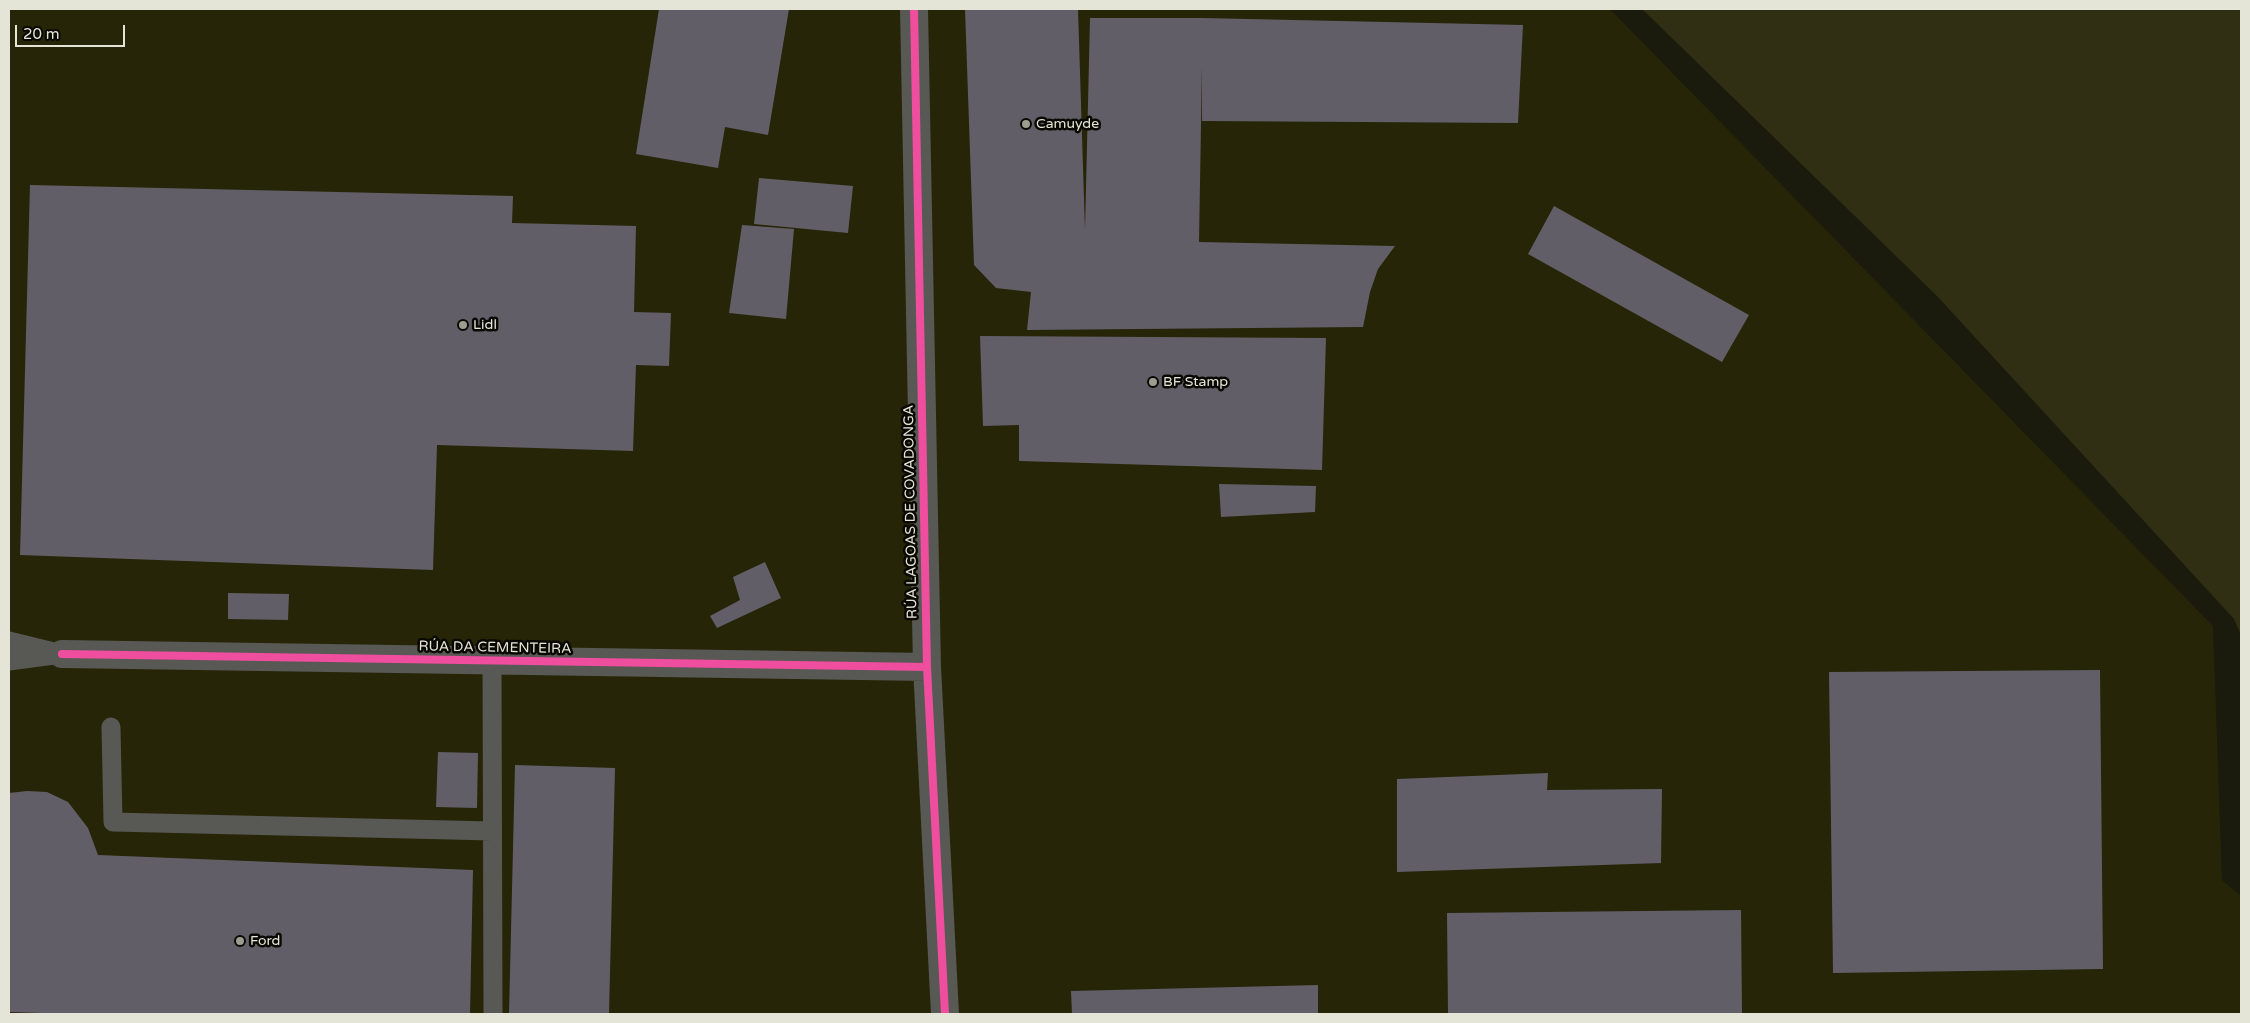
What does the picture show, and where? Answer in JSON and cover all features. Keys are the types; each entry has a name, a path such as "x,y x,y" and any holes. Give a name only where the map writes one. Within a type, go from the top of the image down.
{"street":[{"name":"RÚA LAGOAS DE COVADONGA","path":"914,9 926,667 945,1014"},
{"name":"RÚA DA CEMENTEIRA","path":"62,654 926,667"}],"lane":[{"path":"9,641 62,654"},
{"path":"9,661 62,654"},
{"path":"492,660 493,1014"},
{"path":"111,727 112,822 492,831"}],"shaded area":[{"path":"9,9 1610,9 2213,626 2222,880 2241,896 2241,1014 9,1014"},
{"path":"1642,9 2241,9 2241,635 2234,619 1937,296"}],"building":[{"path":"659,9 789,9 768,135 725,127 718,168 636,154"},
{"path":"965,9 1078,9 1085,230 1090,18 1202,18 1523,25 1518,123 1202,121 1202,65 1199,242 1395,246 1378,269 1370,292 1363,327 1027,330 1031,292 996,288 974,265"},
{"path":"759,178 853,186 848,233 754,224"},
{"path":"30,185 513,196 512,223 636,226 634,312 671,313 669,366 636,365 633,451 437,445 433,570 20,555"},
{"path":"1554,206 1749,315 1722,362 1528,254"},
{"path":"742,225 794,229 786,319 729,313"},
{"name":"BF Stamp","path":"980,336 1326,338 1322,470 1019,461 1019,425 983,426"},
{"path":"1219,484 1316,486 1315,512 1221,517"},
{"path":"765,562 781,598 717,628 710,616 740,600 733,577"},
{"path":"228,593 289,594 288,620 228,619"},
{"path":"2100,670 2103,969 1833,973 1829,672"},
{"path":"438,752 478,753 477,808 436,807"},
{"path":"515,765 615,768 609,1014 509,1014"},
{"path":"1548,773 1547,790 1662,789 1661,863 1397,872 1397,779"},
{"name":"Ford","path":"27,791 47,792 68,802 88,828 98,855 473,870 470,1014 74,1014 9,1012 9,793"},
{"path":"1741,910 1742,1014 1448,1014 1447,913"},
{"path":"1318,985 1318,1014 1072,1014 1071,991"}],"cycle path":[{"path":"914,9 927,667 945,1014"},
{"path":"62,654 927,667"}],"place":[{"name":"Camuyde","path":"1026,124"},
{"name":"Lidl","path":"463,325"},
{"name":"BF Stamp","path":"1153,382"},
{"name":"Ford","path":"240,941"}]}
